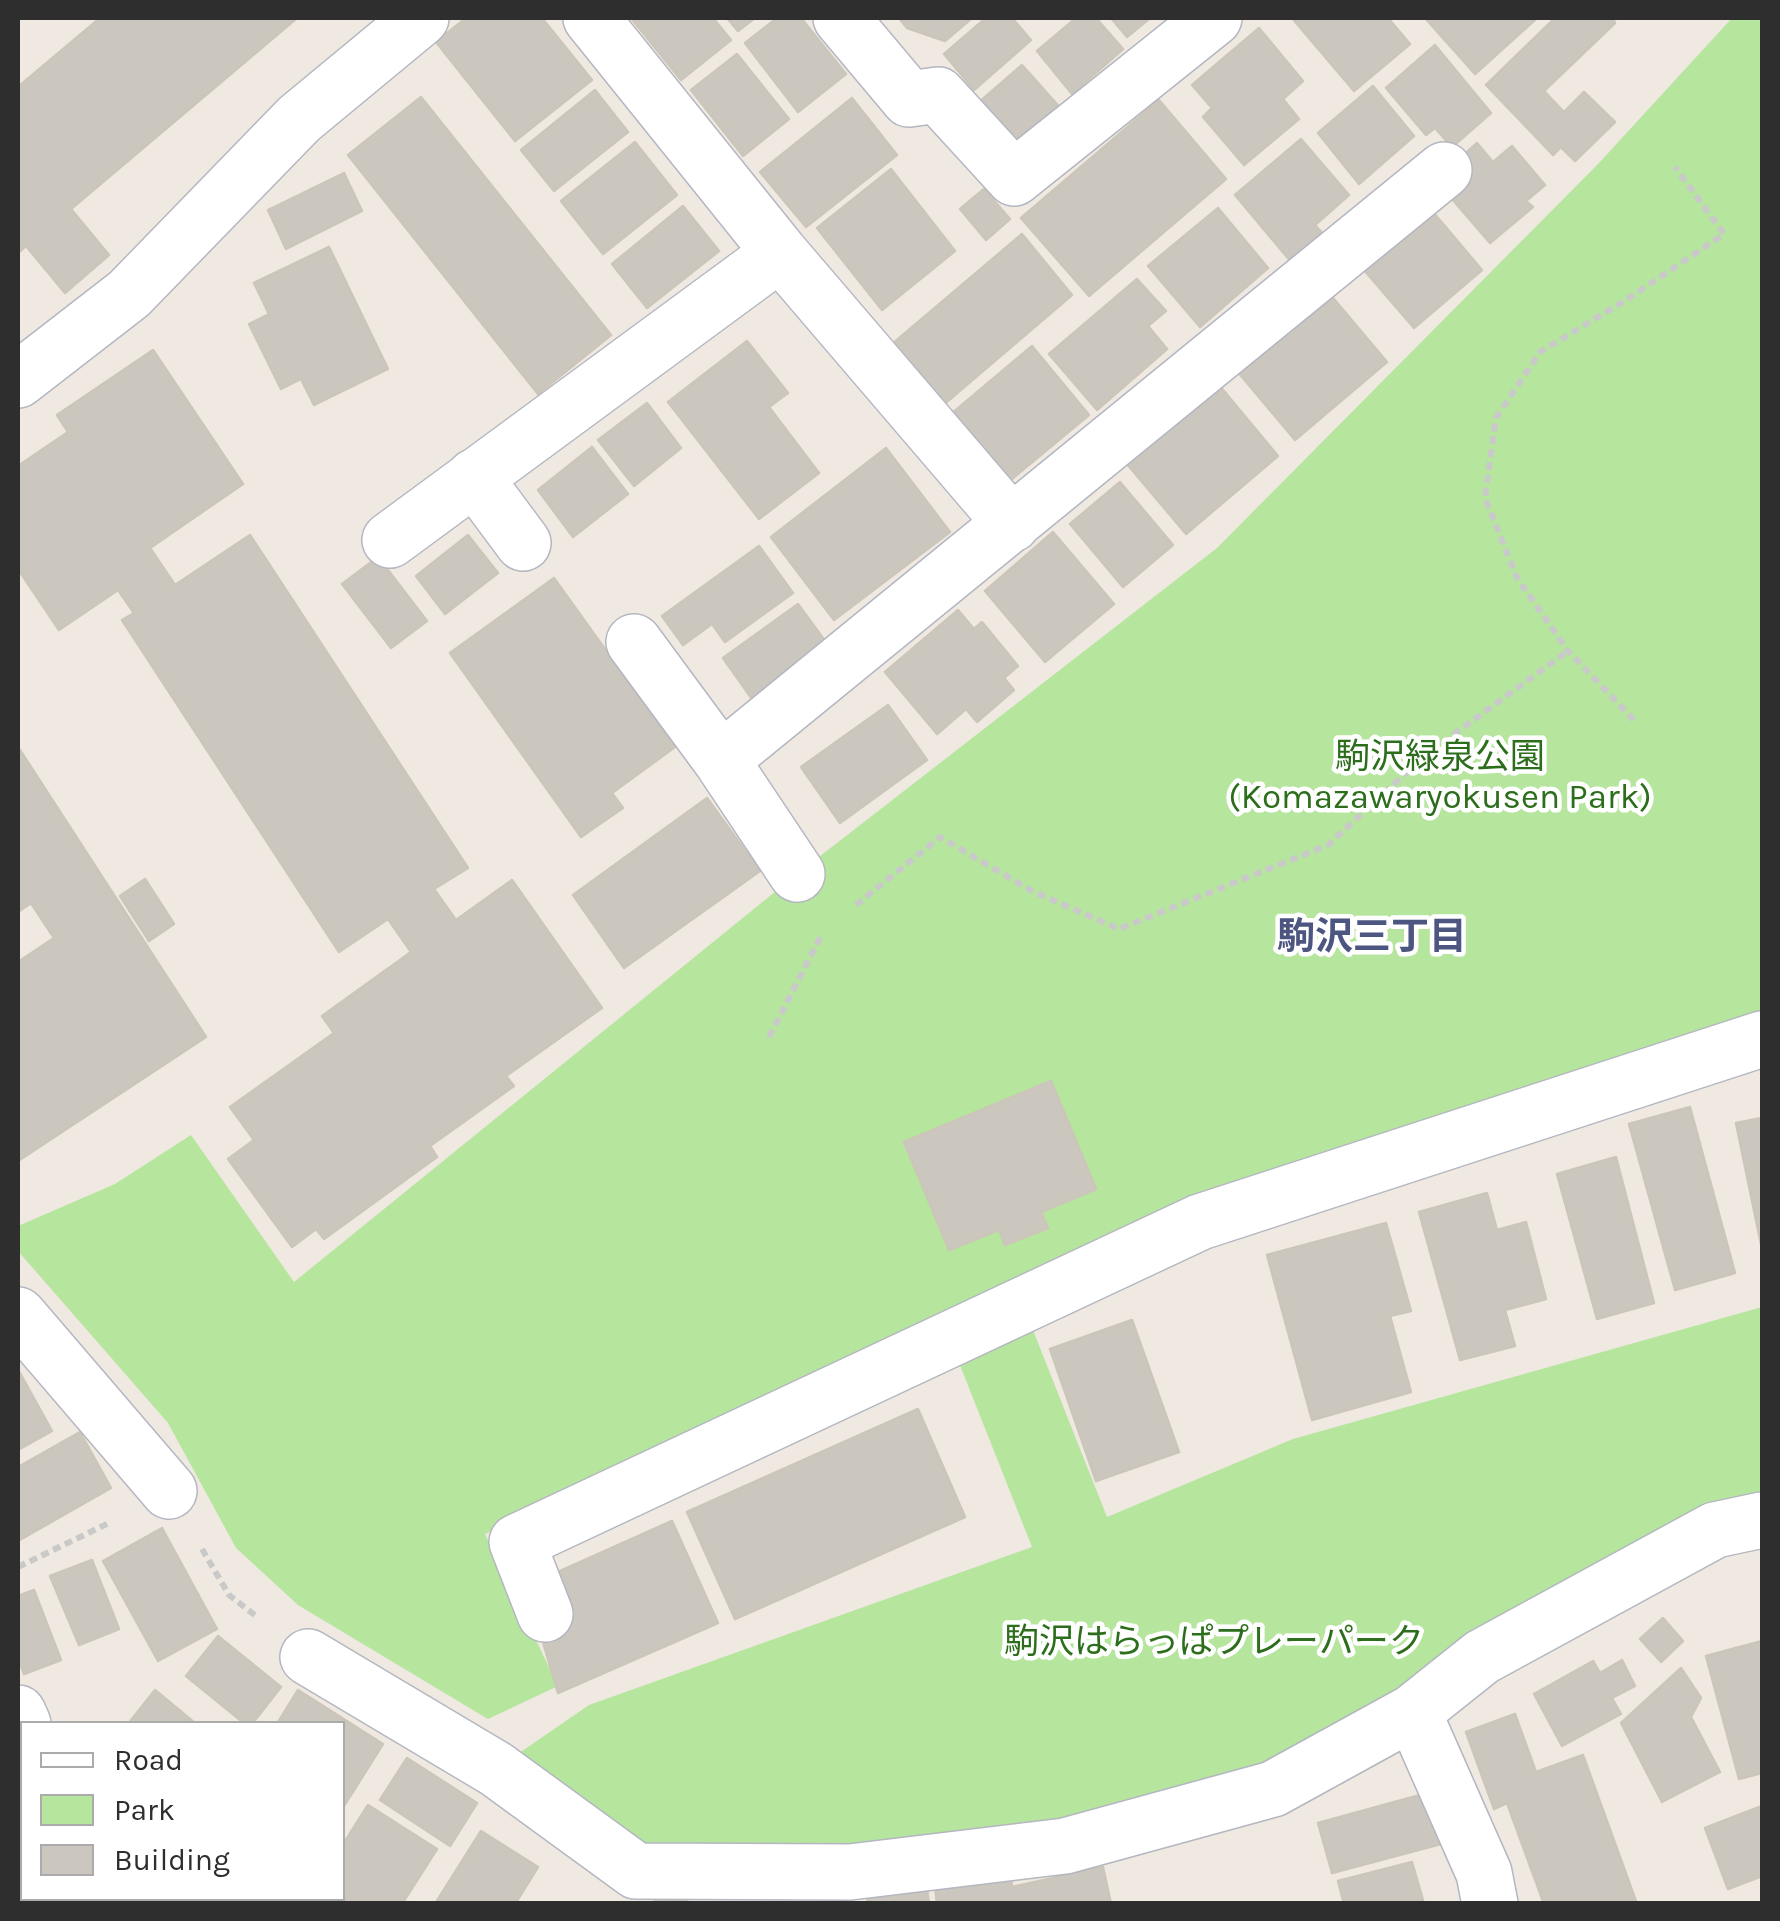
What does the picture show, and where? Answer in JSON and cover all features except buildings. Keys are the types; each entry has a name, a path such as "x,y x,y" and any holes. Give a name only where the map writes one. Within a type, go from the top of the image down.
{"street":[{"path":"18,380 129,294 299,119 421,18"},
{"path":"591,18 780,253 1012,524"},
{"path":"841,18 908,99 938,94 1014,178 1214,18"},
{"path":"721,760 1444,170"},
{"path":"390,540 780,253"},
{"path":"474,478 523,543"},
{"path":"634,642 721,760 797,874"},
{"path":"545,1614 516,1542 1200,1222 1762,1038"},
{"path":"18,1315 169,1491"},
{"path":"308,1657 496,1769 632,1887 850,1872 1064,1846 1274,1790 1413,1712 1499,1648 1715,1530 1762,1520"},
{"path":"1413,1712 1484,1872 1490,1904"}],"path":[{"path":"1634,720 1568,651 1517,578 1485,498 1496,418 1540,352 1724,234 1675,167"},
{"path":"852,910 940,837 1032,892 1120,929 1328,846 1424,756 1568,651"},
{"path":"768,1037 822,934"},
{"path":"18,1567 169,1491 229,1596 308,1657"}],"green space":[{"name":"駒沢緑泉公園 (Komazawaryokusen Park)","path":"1732,18 1762,18 1762,1011 1177,1203 485,1534 558,1686 488,1719 298,1605 236,1548 168,1423 18,1251 18,1226 115,1184 191,1135 294,1282 797,874 1217,548 1599,163"},
{"name":"駒沢はらっぱプレーパーク","path":"1023,1305 1107,1517 1293,1439 1762,1307 1762,1520 1413,1712 1064,1846 636,1871 496,1769 589,1705 1032,1547 950,1340"}],"district":[{"name":"駒沢三丁目","path":"1372,938"}]}
